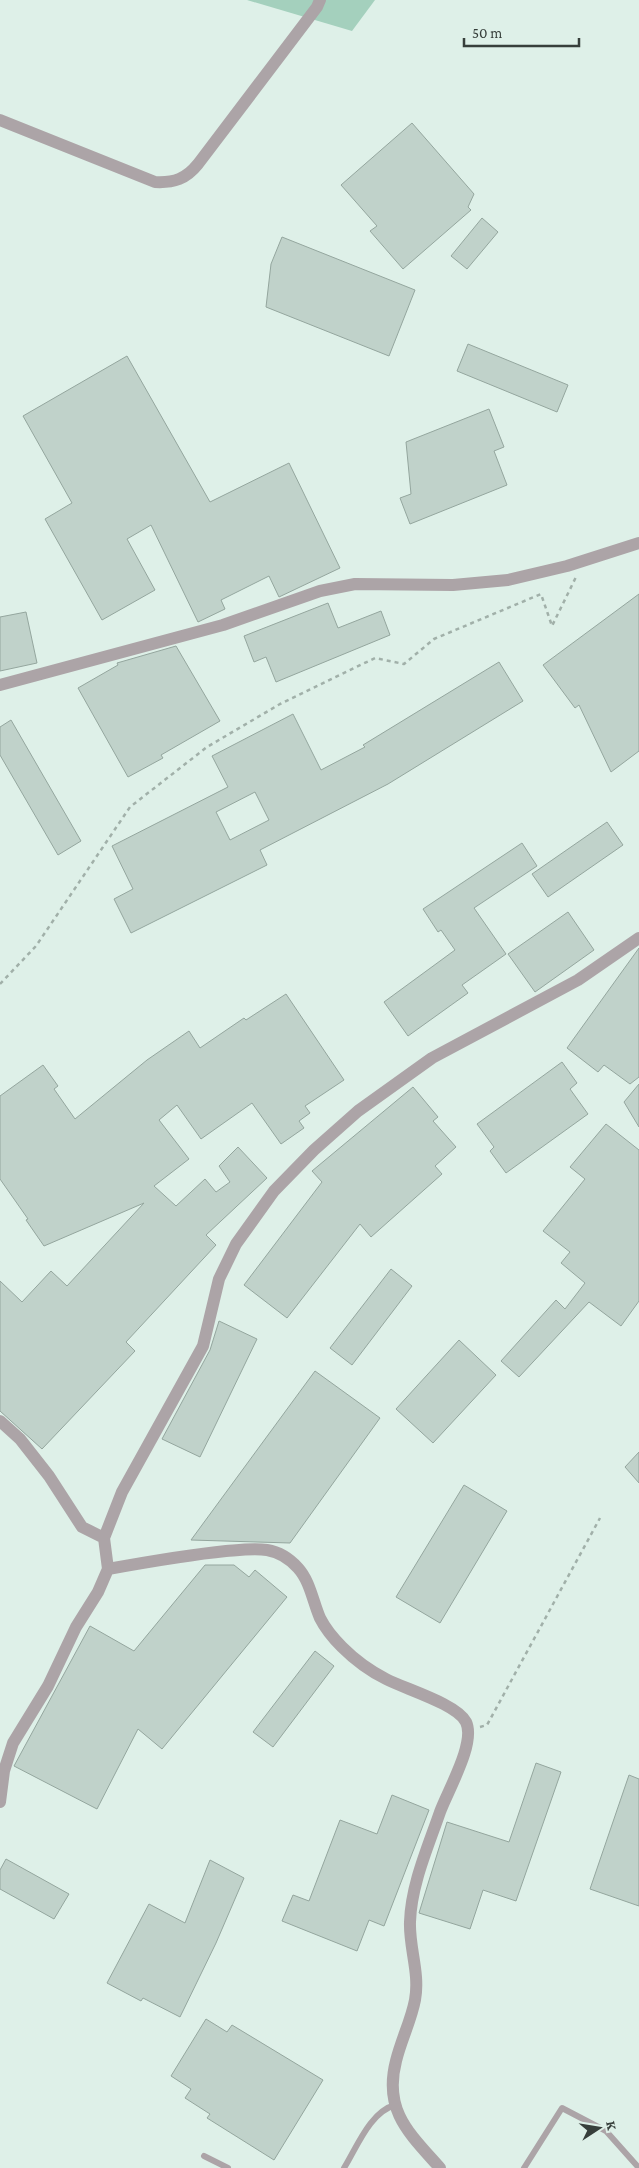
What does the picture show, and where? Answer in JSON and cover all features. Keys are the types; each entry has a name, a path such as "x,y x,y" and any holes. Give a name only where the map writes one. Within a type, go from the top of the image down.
{"street":[{"path":"0,120 155,182 169,183 180,180 198,164 317,7 320,0"},
{"path":"0,685 223,625 320,591 355,584 453,585 508,580 585,560 639,543"},
{"path":"0,1802 4,1771 13,1743 48,1686 76,1627 98,1592 108,1569 104,1538 122,1492 203,1346 219,1279 236,1244 274,1191 314,1150 358,1111 432,1058 578,980 639,938"},
{"path":"0,1420 20,1439 49,1476 82,1527 104,1538"},
{"path":"108,1569 192,1554 250,1549 277,1553 288,1559 304,1575 321,1620 343,1648 373,1672 457,1711 466,1721 468,1743 441,1810 416,1885 412,1905 410,1941 416,1969 416,1991 392,2077 395,2105 405,2130 440,2168"}],"lane":[{"path":"344,2168 375,2118 386,2108 395,2105"},
{"path":"524,2168 562,2108 606,2131 639,2168"},
{"path":"204,2156 228,2168"}],"path":[{"path":"0,984 36,946 130,806 206,748 280,704 375,658 404,664 434,639 541,594 552,626 585,560"},
{"path":"468,1729 487,1725 600,1518"}],"green space":[{"path":"247,0 375,0 352,31"}],"building":[{"path":"412,123 474,194 468,207 471,210 403,269 370,231 377,226 341,185"},
{"path":"482,218 498,232 467,269 451,256"},
{"path":"282,237 415,290 389,356 266,307 271,264"},
{"path":"468,344 568,385 557,412 457,371"},
{"path":"127,356 210,502 289,463 340,568 279,597 269,576 221,600 225,609 198,622 151,525 127,539 155,590 102,620 45,519 72,503 23,416"},
{"path":"489,409 504,447 494,451 507,485 410,524 400,498 411,494 406,442"},
{"path":"639,594 639,751 611,772 579,705 575,708 543,665"},
{"path":"328,603 338,628 381,611 390,635 276,682 266,657 254,662 244,636"},
{"path":"26,612 37,663 0,671 0,617"},
{"path":"176,646 220,721 161,755 163,758 128,777 78,688 118,665 117,663"},
{"path":"499,662 523,701 388,784 260,850 267,865 131,933 114,899 133,889 112,846 228,787 212,756 293,714 321,770 365,747 363,745","holes":["255,792 269,820 230,840 216,812"]},
{"path":"11,720 81,841 58,855 0,755 0,727"},
{"path":"607,822 623,845 548,897 532,874"},
{"path":"522,843 537,866 474,908 506,954 462,985 468,993 408,1036 384,1002 455,950 441,930 438,932 423,909"},
{"path":"568,912 594,950 535,992 508,954"},
{"path":"639,948 639,1077 630,1084 604,1065 598,1072 567,1048"},
{"path":"286,994 344,1080 305,1106 310,1113 299,1121 304,1128 281,1144 252,1103 201,1139 177,1105 159,1120 189,1159 154,1186 176,1206 205,1179 216,1192 230,1182 219,1166 238,1147 267,1178 206,1235 216,1245 126,1342 135,1351 42,1449 0,1411 0,1281 22,1302 51,1271 67,1286 144,1203 44,1246 0,1179 0,1096 43,1065 58,1086 54,1089 75,1119 147,1060 189,1031 200,1048 244,1018 246,1020"},
{"path":"562,1062 577,1083 570,1089 588,1114 506,1173 490,1151 494,1147 477,1124"},
{"path":"639,1084 639,1127 624,1102"},
{"path":"413,1087 438,1117 433,1121 456,1147 435,1166 442,1174 371,1237 360,1224 287,1318 244,1285 322,1182 312,1171"},
{"path":"606,1124 639,1150 639,1301 621,1326 589,1302 519,1377 501,1361 556,1300 565,1309 585,1283 561,1263 570,1252 543,1231 585,1179 570,1167"},
{"path":"391,1269 412,1286 352,1365 330,1348"},
{"path":"219,1321 257,1339 200,1457 162,1439 210,1350"},
{"path":"459,1340 496,1375 433,1443 396,1409"},
{"path":"315,1371 380,1418 290,1543 191,1540"},
{"path":"639,1452 639,1483 625,1467"},
{"path":"464,1485 507,1511 440,1623 396,1597"},
{"path":"205,1565 234,1565 249,1577 255,1570 287,1597 162,1749 138,1729 97,1809 14,1766 90,1626 134,1651"},
{"path":"315,1651 334,1666 273,1747 253,1732"},
{"path":"536,1763 561,1772 516,1901 483,1890 470,1929 419,1913 447,1822 509,1842"},
{"path":"629,1775 639,1779 639,1906 590,1889"},
{"path":"392,1795 429,1810 384,1926 369,1920 357,1951 282,1921 293,1895 309,1901 340,1820 377,1834"},
{"path":"6,1859 69,1894 54,1919 0,1889 0,1870"},
{"path":"210,1860 244,1878 216,1943 180,2017 143,1998 141,2001 107,1983 149,1904 185,1923"},
{"path":"206,2019 227,2032 232,2025 323,2080 274,2160 207,2118 210,2114 185,2098 191,2089 171,2076"}]}
